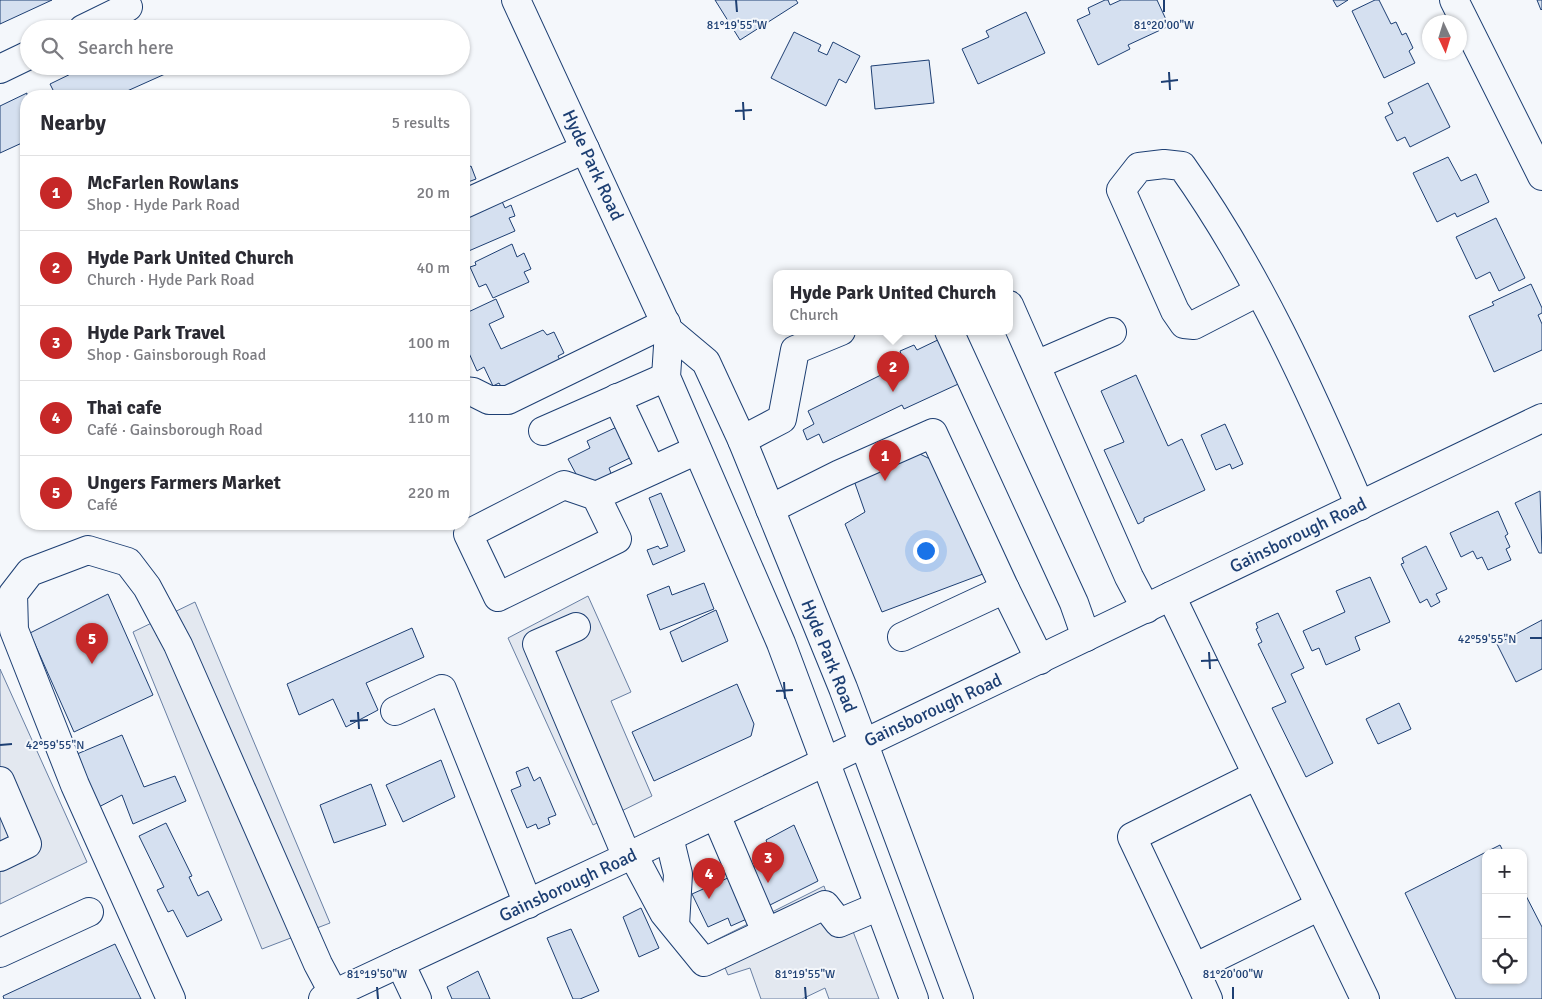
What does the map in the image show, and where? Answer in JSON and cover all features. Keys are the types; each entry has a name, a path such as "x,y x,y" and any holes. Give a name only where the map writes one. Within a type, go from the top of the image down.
{"main road":[{"name":"Hyde Park Road","path":"516,0 667,327 706,362 742,440 864,744 959,999"},
{"path":"1454,0 1542,176"},
{"path":"101,20 128,7"},
{"path":"0,69 20,59"},
{"path":"470,201 585,149"},
{"path":"1258,292 1194,325 1184,324 1175,311 1121,190 1139,167 1164,164 1182,166 1208,203 1258,292 1284,340 1360,506"},
{"path":"1013,314 1129,577 1146,609"},
{"name":"Hyde Park Road","path":"667,327 666,378 781,643 878,907 914,999"},
{"path":"470,392 489,400 508,400 667,327"},
{"path":"1036,365 1112,332"},
{"path":"742,440 782,419 795,350 831,335"},
{"path":"951,335 1074,603 1086,638"},
{"path":"543,430 666,378"},
{"path":"616,398 651,470"},
{"name":"Gainsborough Road","path":"328,996 630,856 1542,418"},
{"path":"770,509 840,474 933,433 1004,589 1040,660"},
{"path":"596,496 617,539 498,597 468,534 564,485 596,496 697,450"},
{"path":"171,999 75,785 14,630 13,594 30,572 88,550 128,562 147,587 178,645 318,964 328,996"},
{"path":"902,637 1004,589"},
{"path":"1171,596 1365,999"},
{"path":"576,627 537,644 630,856 664,913 704,962 825,905 839,923 878,907"},
{"path":"395,711 442,689 528,904"},
{"path":"1208,999 1132,837 1257,775"},
{"path":"0,781 27,844 0,856"},
{"path":"716,815 766,932"},
{"path":"669,837 678,874 675,925"},
{"path":"1194,968 1320,906"},
{"path":"0,953 89,912"},
{"path":"400,963 417,999"}],"shaded area":[{"path":"588,596 631,692 611,701 652,796 593,825 508,638"},
{"path":"195,602 330,923 262,949 133,632"},
{"path":"0,669 87,862 0,904"},
{"path":"824,886 833,912 844,908 879,999 829,999 825,988 802,999 761,999 750,968 728,975 714,941"}],"building":[{"path":"0,0 52,0 0,24"},
{"path":"715,0 796,0 798,3 740,40"},
{"path":"1108,0 1110,5 1121,0 1157,0 1169,26 1128,45 1130,49 1098,65 1077,20 1090,14 1088,8"},
{"path":"1333,0 1348,0 1337,7"},
{"path":"1375,0 1379,0 1391,24 1396,22 1402,35 1406,33 1413,48 1409,51 1415,63 1384,78 1352,11"},
{"path":"1537,0 1542,0 1541,10"},
{"path":"1026,12 1045,53 978,84 962,49 989,37 986,31"},
{"path":"794,32 821,45 818,51 827,55 833,42 860,56 846,83 839,79 826,106 771,78"},
{"path":"929,60 934,103 875,109 871,66"},
{"path":"68,75 163,75 129,90 53,90 50,84"},
{"path":"1428,83 1450,127 1410,147 1405,137 1397,141 1385,117 1393,113 1388,103"},
{"path":"20,96 20,144 0,153 0,106"},
{"path":"1448,157 1461,181 1476,174 1489,202 1457,217 1455,213 1437,222 1413,173"},
{"path":"470,166 476,179 470,181"},
{"path":"500,197 505,208 511,205 515,216 509,218 515,231 470,250 470,210"},
{"path":"1496,218 1525,278 1499,291 1490,272 1476,279 1456,237"},
{"path":"512,244 517,257 524,253 531,269 524,272 529,282 493,298 486,284 479,287 470,267 476,265 475,262"},
{"path":"1531,284 1542,308 1542,313 1538,315 1542,324 1542,350 1494,372 1469,316 1494,305 1492,302"},
{"path":"496,299 504,317 489,324 501,349 543,330 547,335 554,332 564,353 558,356 561,363 503,390 499,383 493,386 484,367 477,371 470,355 470,311"},
{"path":"946,336 967,380 904,409 902,405 823,443 819,434 807,440 803,430 814,424 808,411 885,373 882,367 902,357 900,351 914,345 917,350"},
{"path":"1136,375 1168,446 1182,439 1205,490 1144,518 1144,521 1138,524 1104,450 1124,442 1101,391"},
{"path":"1225,424 1243,464 1232,469 1230,464 1216,470 1201,435"},
{"path":"621,425 636,455 609,468 612,476 584,489 568,459 590,448 587,441"},
{"path":"912,450 938,463 983,574 882,612 845,524 865,512 851,472"},
{"path":"1540,491 1542,553 1539,553 1515,503"},
{"path":"661,493 685,551 653,565 647,550 658,546 660,549 668,546 649,498"},
{"path":"1498,511 1508,534 1505,536 1510,547 1506,549 1511,560 1488,570 1482,557 1477,559 1473,551 1461,557 1450,533"},
{"path":"1426,546 1447,589 1436,594 1440,602 1431,607 1427,599 1420,603 1401,564 1404,563 1402,558"},
{"path":"1370,577 1390,622 1355,637 1360,650 1326,665 1319,648 1312,651 1303,631 1345,612 1336,591"},
{"path":"704,583 714,609 660,630 647,595 669,586 672,595"},
{"path":"108,594 153,695 74,732 30,633"},
{"path":"716,610 728,641 682,662 670,632"},
{"path":"1278,613 1304,668 1291,674 1333,763 1306,777 1272,708 1286,702 1258,644 1262,642 1256,629 1258,628 1256,623"},
{"path":"1542,620 1542,669 1516,682 1497,644"},
{"path":"412,628 424,657 366,683 378,710 346,727 333,699 299,715 287,684"},
{"path":"737,684 754,724 751,736 654,781 632,732"},
{"path":"1399,703 1411,729 1378,744 1366,719"},
{"path":"122,735 144,787 175,776 186,801 133,824 122,795 93,810 70,757"},
{"path":"441,760 455,797 403,822 386,785"},
{"path":"528,767 534,781 540,777 556,815 548,818 550,824 538,829 536,824 527,828 511,790 521,786 516,772"},
{"path":"371,784 386,825 334,843 320,805"},
{"path":"166,823 192,876 189,877 198,896 208,891 222,920 187,937 173,910 168,912 157,890 164,887 139,836"},
{"path":"794,825 818,881 764,908 747,870 773,859 766,840"},
{"path":"1500,845 1502,849 1492,849"},
{"path":"1482,854 1482,984 1527,984 1527,898 1542,927 1542,999 1456,999 1405,893"},
{"path":"730,877 749,918 731,926 728,918 708,927 692,894"},
{"path":"641,908 659,948 639,957 623,917"},
{"path":"571,929 599,991 580,999 573,999 547,938"},
{"path":"115,944 141,999 4,999 3,996"},
{"path":"478,971 490,999 452,999 447,987"}],"place":[{"name":"Hyde Park United Church","path":"893,392"},
{"name":"McFarlen Rowlans","path":"885,481"},
{"name":"Ungers Farmers Market","path":"92,664"},
{"name":"Hyde Park Travel","path":"768,883"},
{"name":"Thai cafe","path":"709,899"}]}
